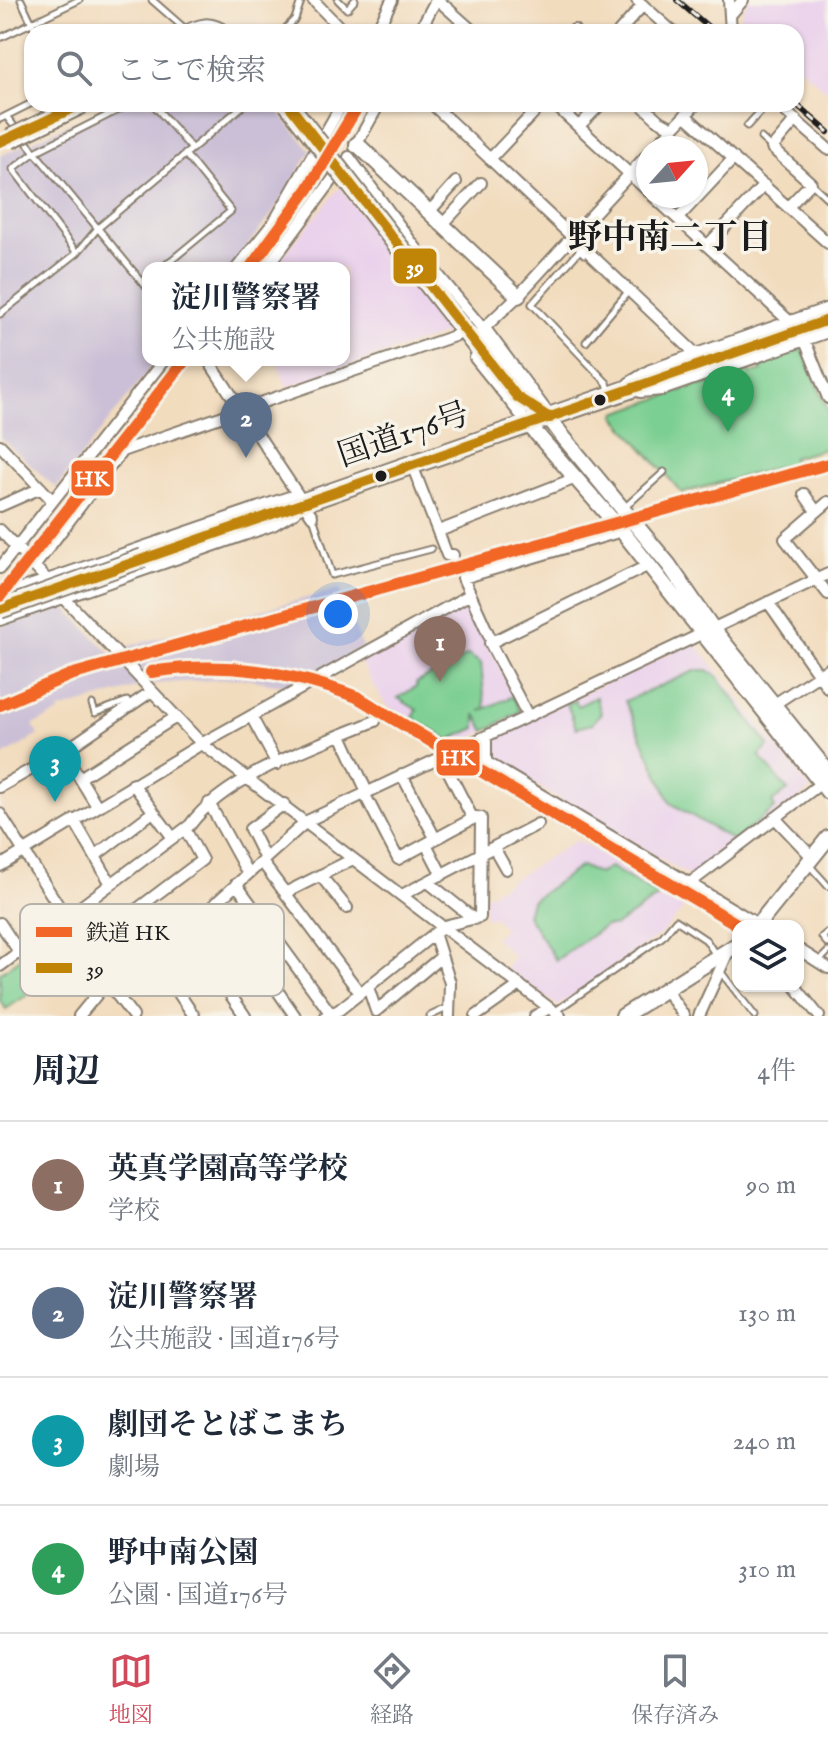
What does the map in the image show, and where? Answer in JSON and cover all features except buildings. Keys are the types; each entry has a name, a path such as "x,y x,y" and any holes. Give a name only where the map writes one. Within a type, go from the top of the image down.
{"highway":[{"path":"3,142 65,112"},
{"path":"294,112 517,397 550,418"},
{"name":"国道176号","path":"0,609 143,558 308,509 412,465 828,320"}],"street":[{"path":"380,24 392,0"},
{"path":"424,24 437,0 465,24"},
{"path":"729,0 731,24"},
{"path":"732,13 743,0"},
{"path":"307,1 334,24"},
{"path":"625,24 640,2 662,24"},
{"path":"242,262 274,222 337,112"},
{"path":"271,262 353,151 375,112"},
{"path":"440,112 696,354"},
{"path":"490,159 534,112"},
{"path":"563,112 636,180"},
{"path":"579,126 593,112"},
{"path":"652,112 673,128"},
{"path":"665,136 688,112"},
{"path":"786,112 828,149"},
{"path":"685,115 828,243"},
{"path":"788,207 811,183 772,148 796,120"},
{"path":"353,151 457,335 529,425 773,705 825,773"},
{"path":"353,151 429,212 518,296"},
{"path":"678,218 734,158"},
{"path":"483,329 518,296 636,167"},
{"path":"429,212 456,182"},
{"path":"442,225 481,183"},
{"path":"708,245 764,185"},
{"path":"667,208 789,321"},
{"path":"419,270 483,329 550,418 669,565 708,631 825,773"},
{"path":"610,395 650,370 828,308"},
{"path":"610,395 662,390 828,332"},
{"path":"34,567 122,451 457,335"},
{"path":"805,341 825,383 828,398"},
{"path":"0,568 159,366"},
{"path":"212,366 308,509"},
{"path":"0,445 52,500"},
{"path":"412,465 447,555 453,555"},
{"path":"439,531 576,478"},
{"path":"0,506 41,488"},
{"path":"804,494 816,511"},
{"path":"0,596 289,497 308,509"},
{"path":"828,502 785,539 828,594"},
{"path":"0,620 273,525 308,509"},
{"path":"0,530 202,744 554,1012"},
{"path":"528,716 463,578 622,531"},
{"path":"492,642 649,565"},
{"path":"216,902 307,821 828,574"},
{"path":"0,866 202,744 469,595"},
{"path":"768,602 824,672 828,688"},
{"path":"773,705 824,672"},
{"path":"0,787 63,751 152,691"},
{"path":"251,716 277,764"},
{"path":"80,778 176,717"},
{"path":"84,904 185,829 209,803 277,764 375,721"},
{"path":"284,947 335,1014 424,939 435,936 444,926 480,917 478,857 481,818 473,819 398,859 341,735"},
{"path":"486,736 486,762 749,920"},
{"path":"63,751 97,806"},
{"path":"441,757 473,819"},
{"path":"690,883 775,818 825,773"},
{"path":"402,775 442,875"},
{"path":"133,784 173,838"},
{"path":"209,803 248,874"},
{"path":"284,804 250,829 264,860 364,990 376,1011 441,957"},
{"path":"95,856 153,812"},
{"path":"0,814 59,904"},
{"path":"775,818 809,859"},
{"path":"74,820 111,884"},
{"path":"402,895 538,824"},
{"path":"144,904 202,860 185,829"},
{"path":"763,920 828,838"},
{"path":"494,848 506,869"},
{"path":"287,892 353,859"},
{"path":"320,875 347,908"},
{"path":"428,882 474,919"},
{"path":"236,884 251,904"},
{"path":"0,923 19,952 0,966"},
{"path":"435,936 450,983 448,1012"},
{"path":"804,953 823,965"},
{"path":"623,1016 641,1011 666,990 729,954"},
{"path":"702,1014 729,954"},
{"path":"476,1016 520,985"},
{"path":"666,990 684,1016"},
{"path":"800,992 819,1016"},
{"path":"79,1016 95,996"},
{"path":"118,996 133,1016"},
{"path":"181,996 194,1016"},
{"path":"231,996 245,1016"},
{"path":"281,996 295,1016"},
{"path":"535,1016 554,1012"}],"lane":[{"path":"21,0 32,23 79,0"},
{"path":"152,0 179,24"},
{"path":"338,0 347,9 355,0"},
{"path":"290,24 307,1"},
{"path":"196,24 216,21 220,24"},
{"path":"0,38 24,27"},
{"path":"24,107 3,118 142,277"},
{"path":"77,253 13,169 35,152 114,112"},
{"path":"160,112 192,149"},
{"path":"0,314 77,253 98,228 236,112"},
{"path":"747,126 760,112"},
{"path":"761,138 772,148"},
{"path":"169,262 231,211 185,154"},
{"path":"811,183 828,199"},
{"path":"586,342 629,294 580,250 532,304 607,383 610,395"},
{"path":"623,508 664,472"},
{"path":"308,509 332,575 431,549"},
{"path":"92,704 95,713 127,701 131,706"},
{"path":"809,859 828,886"},
{"path":"554,1012 662,937 676,920 729,954 755,1016"},
{"path":"828,932 822,937 828,944"},
{"path":"823,965 828,952"},
{"path":"430,1016 448,1012"}],"shaded area":[{"path":"748,0 828,0 828,92 804,71 804,24 750,24 740,16"},
{"path":"96,112 279,112 311,151 271,215 235,262 142,262 142,366 152,366 56,488 0,437 0,156"},
{"path":"340,187 449,332 350,366 350,262 279,261"},
{"path":"278,366 349,366 287,387"},
{"path":"339,589 363,648 295,687 241,678 151,684 118,649"},
{"path":"464,602 470,604 521,711 520,715 455,746 385,704 359,660"},
{"path":"63,605 142,686 59,710 59,713 33,725 39,735 0,758 0,627"},
{"path":"694,642 811,789 695,879 490,758 490,737"},
{"path":"577,840 687,905 660,935 558,1006 506,969 514,957 495,938 504,928 494,917 485,917 484,897"}],"green space":[{"path":"802,349 828,410 828,448 792,458 793,463 682,493 615,416 616,413 748,368 751,374 762,371 760,364"},
{"path":"468,655 481,663 485,708 480,711 513,696 520,711 485,731 476,714 476,728 449,740 413,718 417,710 398,698 417,686 416,683"},
{"path":"697,670 708,670 718,677 769,746 759,756 788,790 772,802 775,808 734,841 671,803 625,701"},
{"path":"596,697 601,713 592,724 576,728 567,704 575,700 578,706"},
{"path":"581,866 599,874 610,867 659,896 615,926 605,926 556,960 527,915 531,901"},
{"path":"20,958 20,996 26,996 6,1009 0,1001 0,973"}],"tunnel":[{"path":"453,555 463,578"}],"railway":[{"path":"677,0 705,24"},
{"path":"804,111 828,132"}],"rail line":[{"name":"HK","path":"254,262 308,189 354,112"},
{"name":"HK","path":"0,596 180,366"},
{"name":"HK","path":"0,705 70,675 828,464"},
{"name":"HK","path":"151,672 204,668 256,671 306,681 357,697 732,921"}],"transit line":[{"name":"39","path":"0,142 65,112"},
{"name":"39","path":"294,112 517,397 550,418"},
{"name":"39","path":"0,609 828,320"}],"place":[{"name":"野中南公園","path":"728,432"},
{"name":"淀川警察署","path":"246,458"},
{"name":"英真学園高等学校","path":"440,682"},
{"name":"劇団そとばこまち","path":"55,802"}],"district":[{"name":"野中南二丁目","path":"670,238"}]}
